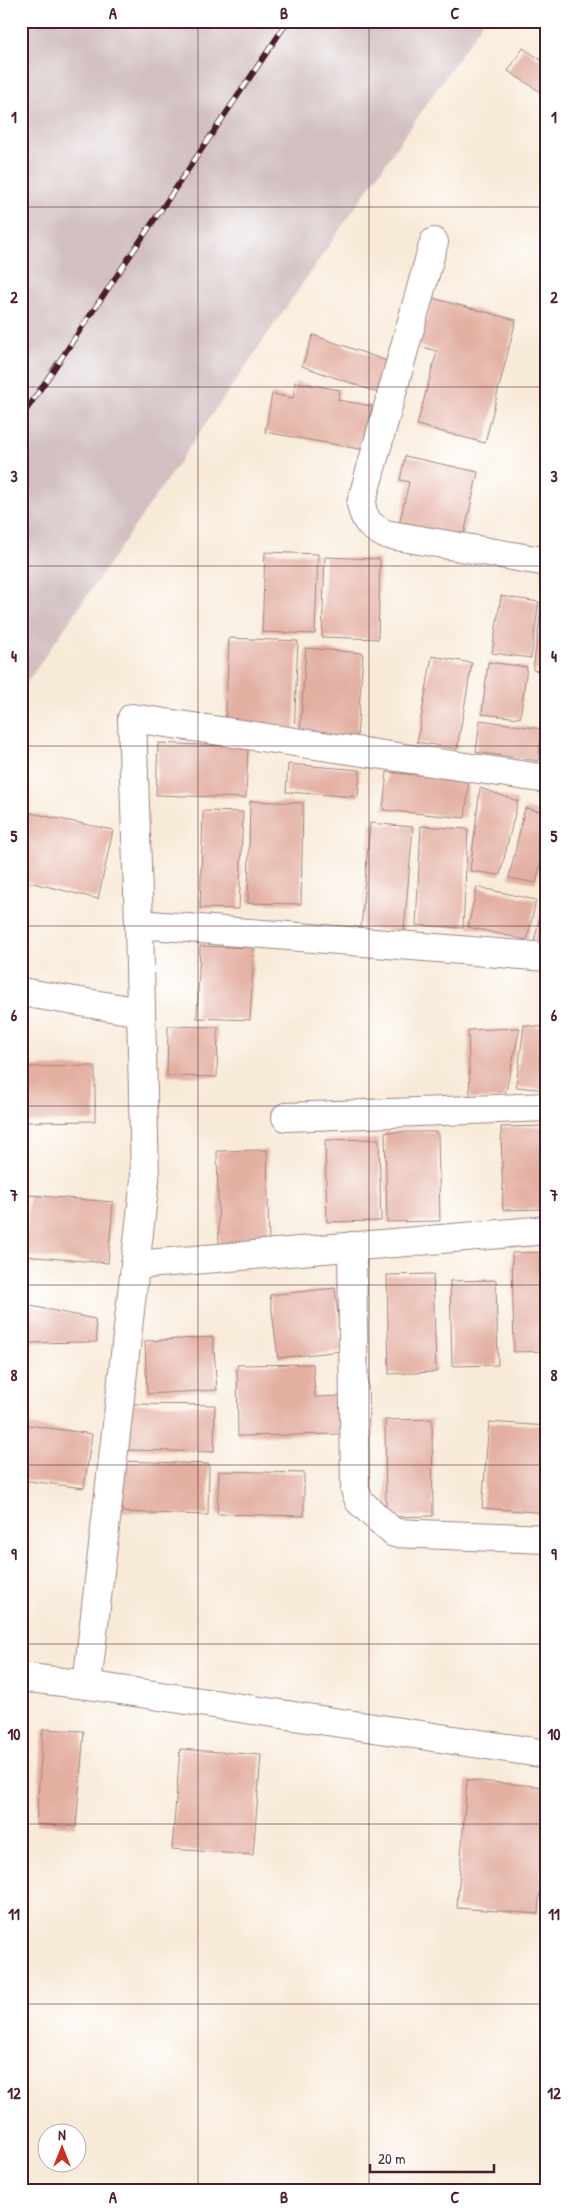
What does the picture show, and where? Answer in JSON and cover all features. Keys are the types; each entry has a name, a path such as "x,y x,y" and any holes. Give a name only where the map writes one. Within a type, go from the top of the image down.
{"street":[{"path":"434,242 361,504 364,517 373,528 385,534 547,562"},
{"path":"87,1685 145,1180 132,718 547,779"},
{"path":"139,924 547,957"},
{"path":"21,992 141,1012"},
{"path":"286,1117 547,1107"},
{"path":"135,1265 547,1230"},
{"path":"352,1246 355,1489 359,1502 394,1533 547,1539"},
{"path":"21,1678 87,1685 547,1754"}],"shaded area":[{"path":"21,21 484,21 21,691"}],"building":[{"path":"523,48 547,64 547,96 508,71"},
{"path":"432,298 516,320 485,443 417,425 437,351 419,346"},
{"path":"313,335 390,362 379,393 302,366"},
{"path":"295,382 340,390 338,400 372,406 365,450 265,432 272,394 293,398"},
{"path":"405,456 478,472 463,539 399,525 409,482 400,480"},
{"path":"265,552 318,554 315,634 262,632"},
{"path":"325,557 380,559 378,639 322,637"},
{"path":"544,585 547,586 547,672 533,670"},
{"path":"501,596 539,602 531,658 492,653"},
{"path":"229,638 298,641 294,734 225,731"},
{"path":"306,648 363,653 357,738 300,733"},
{"path":"432,656 472,663 457,749 417,742"},
{"path":"488,662 527,667 520,718 482,714"},
{"path":"480,720 542,729 538,761 476,752"},
{"path":"158,743 248,747 246,798 156,795"},
{"path":"288,764 360,770 358,797 286,792"},
{"path":"387,772 469,780 465,818 383,810"},
{"path":"480,788 518,801 500,875 470,871"},
{"path":"250,801 303,803 301,904 248,903"},
{"path":"525,808 547,813 547,835 536,883 509,878"},
{"path":"21,811 113,830 98,899 21,880"},
{"path":"203,811 243,812 239,909 200,908"},
{"path":"370,823 413,827 404,931 361,928"},
{"path":"421,826 468,829 463,928 416,925"},
{"path":"477,887 536,900 527,940 468,927"},
{"path":"544,898 547,898 547,945 534,942"},
{"path":"200,946 254,948 250,1020 197,1018"},
{"path":"524,1025 547,1028 547,1090 516,1087"},
{"path":"168,1026 218,1027 217,1077 167,1076"},
{"path":"520,1028 504,1099 470,1099 468,1030"},
{"path":"95,1066 95,1121 21,1122 21,1067"},
{"path":"547,1126 547,1209 503,1210 501,1127"},
{"path":"385,1132 438,1132 440,1221 387,1222"},
{"path":"379,1139 381,1221 327,1222 325,1140"},
{"path":"267,1150 269,1245 219,1246 217,1151"},
{"path":"29,1195 113,1202 108,1263 25,1256"},
{"path":"547,1252 547,1351 514,1352 512,1253"},
{"path":"433,1274 436,1372 389,1374 387,1275"},
{"path":"496,1280 498,1365 452,1366 450,1281"},
{"path":"335,1288 342,1351 278,1358 270,1295"},
{"path":"21,1304 95,1319 97,1342 21,1343"},
{"path":"213,1337 217,1390 147,1394 145,1341"},
{"path":"313,1364 315,1397 342,1396 343,1434 238,1436 237,1365"},
{"path":"128,1404 215,1405 214,1452 127,1450"},
{"path":"432,1419 433,1516 386,1517 385,1420"},
{"path":"489,1422 547,1426 547,1513 482,1508"},
{"path":"21,1424 92,1434 84,1488 21,1480"},
{"path":"123,1461 209,1464 208,1515 122,1512"},
{"path":"219,1471 304,1473 304,1516 217,1514"},
{"path":"21,1699 28,1700 23,1766 21,1766"},
{"path":"43,1729 84,1731 76,1827 36,1824"},
{"path":"180,1749 261,1755 253,1855 172,1849"},
{"path":"467,1780 547,1787 538,1914 457,1908"}],"railway":[{"path":"21,418 288,21"}]}
